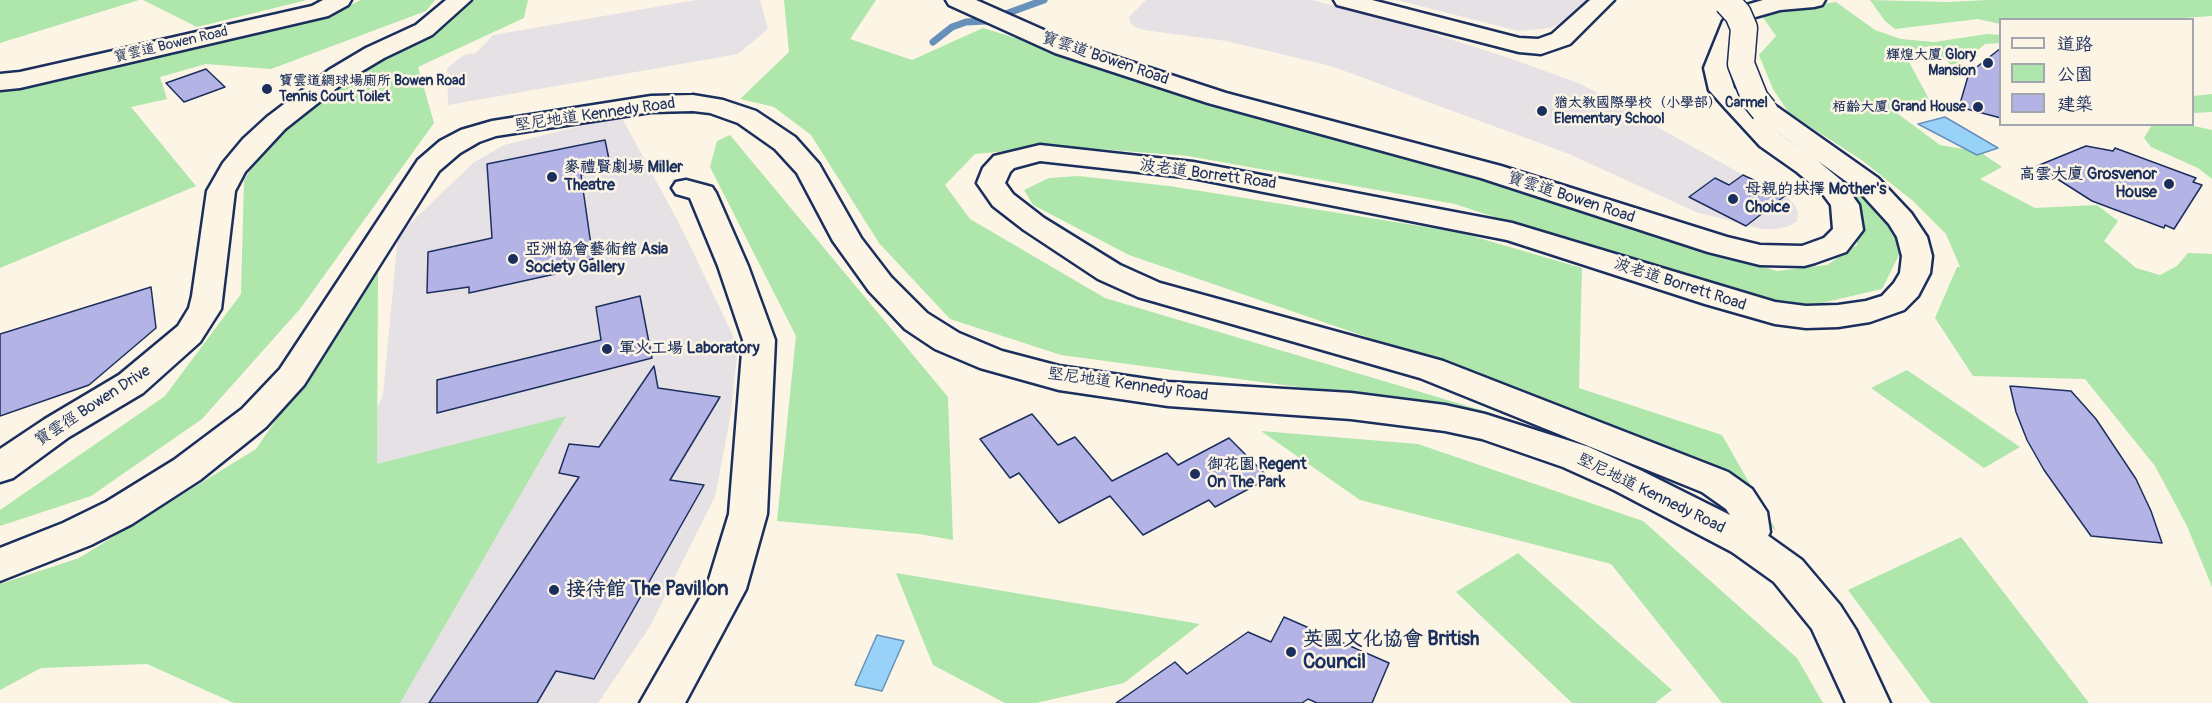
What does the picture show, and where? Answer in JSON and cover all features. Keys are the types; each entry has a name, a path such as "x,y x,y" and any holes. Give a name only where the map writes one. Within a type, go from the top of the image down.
{"street":[{"name":"寶雲道 Bowen Road","path":"0,82 32,77 320,11 340,0"},
{"name":"寶雲徑 Bowen Drive","path":"0,468 57,428 140,377 189,334 205,309 208,296 221,191 233,169 253,145 276,123 338,75 375,53 424,30 460,0"},
{"name":"寶雲道 Bowen Road","path":"957,0 1064,48 1217,98 1491,172 1719,245 1760,255 1804,256 1835,245 1848,230 1845,205 1832,188 1808,166 1770,140 1755,113 1722,90 1716,68 1735,21 1744,13 1778,3 1814,0"},
{"path":"1345,0 1519,45 1541,47 1561,39 1603,0"},
{"name":"波老道 Borrett Road","path":"1726,1 1738,14 1744,28 1741,64 1755,99 1755,113 1868,184 1901,219 1912,237 1917,256 1915,273 1907,289 1893,303 1870,311 1838,316 1775,313 1728,301 1504,230 1192,170 1040,153 1004,162 997,168 991,183 1003,200 1034,224 1102,267 1149,290 1431,369 1715,482 1739,499 1749,512 1751,532 1746,541"},
{"name":"堅尼地道 Kennedy Road","path":"0,565 77,534 129,507 187,470 254,418 292,377 428,166 450,147 470,136 492,129 641,105 679,102 714,106 730,111 760,125 785,143 809,170 848,241 880,284 916,321 931,332 964,349 1022,369 1096,384 1222,399 1316,403 1403,411 1485,427 1576,458 1607,471 1746,541 1788,572 1826,617 1841,643 1868,703"},
{"path":"662,703 689,659 726,589 748,514 759,340 733,266 702,193 686,188"}],"shaded area":[{"path":"696,0 760,0 768,29 738,54 448,105 447,68 464,55 476,53 493,35"},
{"name":"猶太教國際學校（小學部） Carmel Elementary School","path":"1146,0 1312,0 1400,23 1509,58 1581,84 1743,175 1786,195 1798,212 1797,221 1777,229 1762,229 1696,212 1569,154 1331,66 1226,41 1135,27 1130,23 1129,17"},
{"path":"1397,0 1591,0 1574,17 1551,28 1518,31"},
{"path":"621,116 681,227 738,346 731,413 715,497 649,628 598,703 237,703 383,395 398,235 473,163 504,145"}],"green space":[{"path":"0,0 139,0 0,43"},
{"path":"143,0 307,0 197,27"},
{"path":"361,0 435,0 426,11 271,69 206,64 160,77 167,99 131,107 196,186 0,268 0,91 331,14"},
{"path":"465,0 528,0 524,18 418,67 434,123 300,309 202,419 91,496 0,526 0,510 165,396 241,294 244,180 273,135 353,68"},
{"path":"784,0 876,0 850,39 912,60 983,28 1777,271 1827,265 1857,245 1858,210 1833,170 1884,213 1901,251 1882,289 1813,305 1727,294 1455,204 1188,156 1060,146 975,154 945,185 970,219 1105,298 1491,413 1061,355 950,319 879,243 811,135 774,107 740,99 789,52"},
{"path":"1870,0 1947,2 2212,0 2212,16 2184,18 1999,18 1999,24 1978,19 1895,29 1885,21"},
{"path":"1836,2 1875,30 1901,39 1934,42 1987,34 1999,35 1999,43 1985,44 1965,61 1951,65 1931,46 1917,48 1909,62 1929,99 1894,111 1940,145 1980,152 2002,167 1980,179 2035,208 2097,205 2118,221 2104,241 2136,268 2160,275 2177,266 2188,253 2212,254 2212,587 2187,526 2155,466 2085,379 1973,376 1935,318 1957,267 1960,267 1946,234 1913,201 1863,161 1789,113 1773,89 1759,55 1776,36 1762,16 1783,9"},
{"path":"2212,94 2212,112 2194,113 2194,96"},
{"path":"2151,126 2194,126 2212,130 2212,179 2198,168 2151,147 2144,138"},
{"path":"730,135 948,397 953,540 919,534 777,521 796,336 710,167 717,141"},
{"path":"1078,176 1169,186 1458,232 1582,268 1579,388 1722,435 1776,530 1535,395 1129,255 1033,205 1024,190 1049,178"},
{"path":"378,271 377,464 566,416 400,703 234,703 147,664 41,668 0,690 0,584 79,558 256,449"},
{"path":"1907,370 2020,447 1984,468 1871,388"},
{"path":"1261,431 1418,444 1643,521 1797,658 1823,703 1722,703 1611,564 1360,500"},
{"path":"1961,537 2089,703 1931,703 1848,590"},
{"path":"1518,553 1672,690 1655,703 1572,703 1456,592"},
{"path":"896,573 1200,624 1124,683 1036,703 1005,703 933,665"}],"water":[{"path":"1945,117 1998,148 1977,155 1918,124"},
{"path":"877,635 904,641 882,691 855,685"}],"building":[{"path":"1999,50 1999,117 1959,107 1969,73"},
{"path":"206,69 225,87 184,102 166,83"},
{"path":"605,140 611,169 581,175 593,259 554,267 555,274 469,293 469,287 427,293 428,252 492,238 487,164"},
{"name":"高雲大廈 Grosvenor House","path":"2086,146 2113,151 2115,148 2196,178 2193,182 2202,185 2174,229 2165,225 2164,228 2092,201 2037,166"},
{"name":"母親的抉擇 Mother's Choice","path":"1743,175 1786,195 1746,226 1689,197 1715,178 1729,185"},
{"path":"151,287 156,328 89,385 0,416 0,334"},
{"name":"軍火工場 Laboratory","path":"640,296 652,358 437,413 437,380 601,340 596,307"},
{"name":"接待館 The Pavillon","path":"654,366 658,388 720,397 670,480 704,485 594,679 556,671 537,703 429,703 579,477 559,473 569,444 599,447"},
{"path":"2010,386 2071,391 2096,419 2136,479 2151,511 2162,543 2091,536 2044,470 2027,440 2016,412"},
{"name":"御花園 Regent On The Park","path":"1032,414 1058,445 1075,437 1112,481 1167,453 1178,465 1229,438 1269,478 1215,507 1209,500 1143,535 1110,496 1059,523 1019,473 1010,478 980,439"},
{"name":"英國文化協會 British Council","path":"1284,617 1389,663 1372,703 1317,703 1308,699 1302,703 1116,703 1175,662 1187,674 1248,632 1271,642"}],"waterway":[{"path":"933,42 952,27 966,22 986,21 1044,0"}],"place":[{"name":"輝煌大廈 Glory Mansion","path":"1988,63"},
{"name":"寶雲道網球場廁所 Bowen Road Tennis Court Toilet","path":"267,89"},
{"name":"栢齡大廈 Grand House","path":"1978,107"},
{"name":"猶太教國際學校（小學部） Carmel Elementary School","path":"1542,111"},
{"name":"麥禮賢劇場 Miller Theatre","path":"552,177"},
{"name":"高雲大廈 Grosvenor House","path":"2169,184"},
{"name":"母親的抉擇 Mother's Choice","path":"1733,199"},
{"name":"亞洲協會藝術館 Asia Society Gallery","path":"513,259"},
{"name":"軍火工場 Laboratory","path":"607,349"},
{"name":"御花園 Regent On The Park","path":"1195,474"},
{"name":"接待館 The Pavillon","path":"554,590"},
{"name":"英國文化協會 British Council","path":"1291,652"}]}
